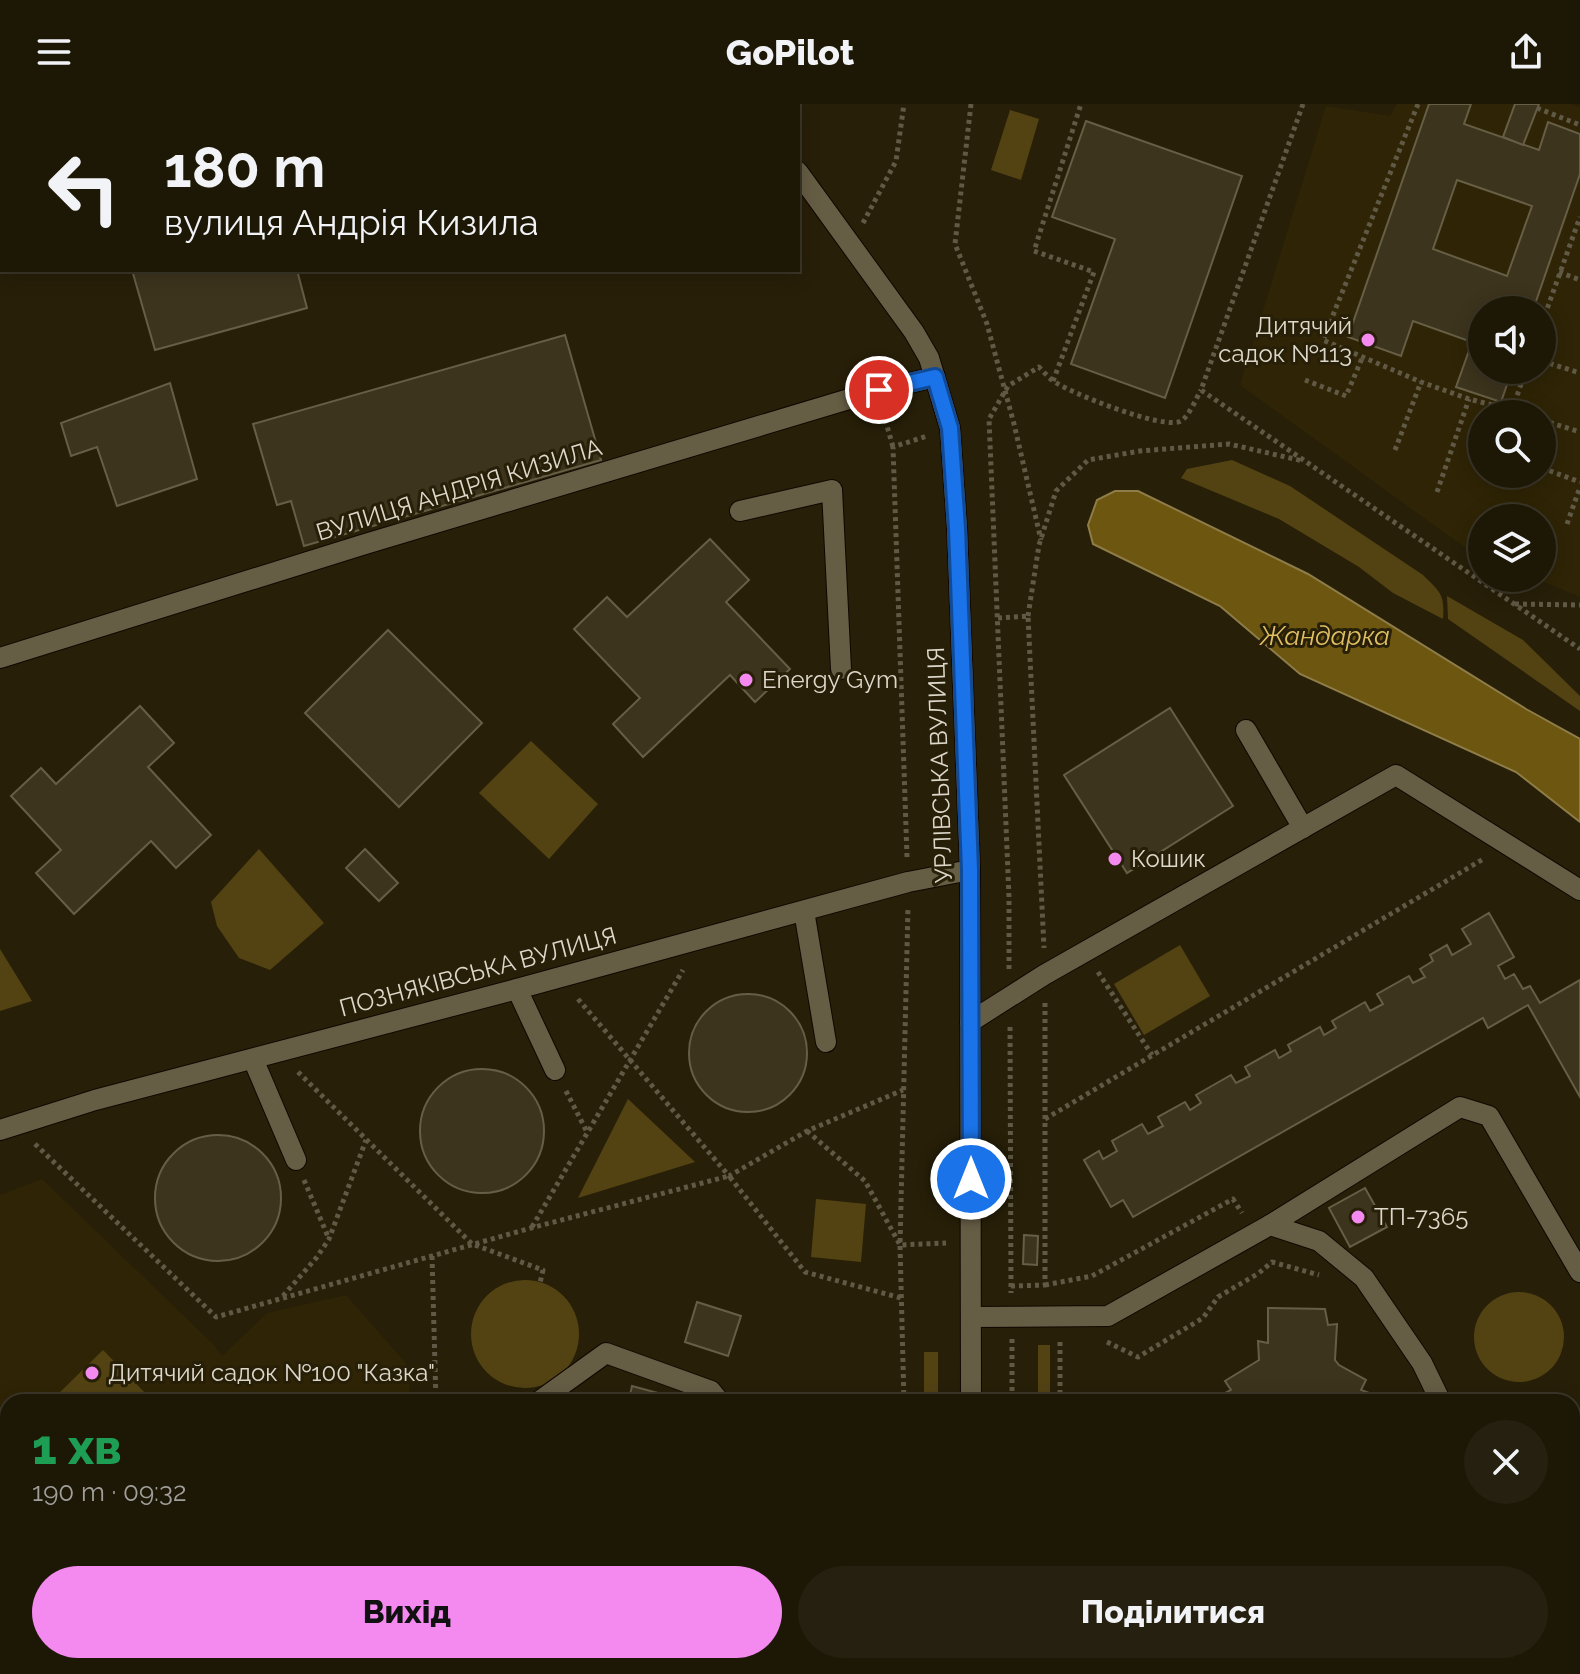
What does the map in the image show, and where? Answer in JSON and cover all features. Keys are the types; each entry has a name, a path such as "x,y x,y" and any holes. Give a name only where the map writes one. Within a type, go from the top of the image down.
{"street":[{"name":"УРЛІВСЬКА ВУЛИЦЯ","path":"800,175 914,332 929,358 950,428 957,528 970,870 971,1394"},
{"name":"ВУЛИЦЯ АНДРІЯ КИЗИЛА","path":"0,658 864,394 935,377"},
{"path":"740,511 832,490 841,669"},
{"path":"1246,730 1303,828"},
{"path":"970,1022 1044,975 1396,775 1580,890"},
{"name":"ПОЗНЯКІВСЬКА ВУЛИЦЯ","path":"0,1130 95,1100 908,882 970,870"},
{"path":"804,911 826,1042"},
{"path":"517,989 555,1070"},
{"path":"253,1059 296,1160"},
{"path":"971,1317 1108,1316 1262,1230 1460,1107 1489,1116 1580,1272"},
{"path":"1262,1230 1319,1241 1364,1278 1422,1363 1437,1394"},
{"path":"549,1394 606,1353 713,1394"}],"path":[{"path":"851,245 896,161 904,104"},
{"path":"971,104 955,244 987,324 1041,540"},
{"path":"1053,381 1094,272 1034,251 1081,104"},
{"path":"1011,1317 1009,897 989,419 1004,390 1039,367 1053,381 1107,405 1149,420 1176,423 1183,420 1201,390 1303,104"},
{"path":"1418,104 1323,340 1421,382 1472,400"},
{"path":"1537,108 1580,125"},
{"path":"1551,296 1580,217"},
{"path":"1559,272 1580,280"},
{"path":"1305,380 1346,396 1363,356"},
{"path":"1556,365 1580,373"},
{"path":"1395,450 1421,382"},
{"path":"1201,390 1580,649"},
{"path":"1437,492 1469,399"},
{"path":"880,400 893,447"},
{"path":"1556,424 1580,432"},
{"path":"1045,1285 1044,975 1028,616 1041,540 1056,491 1088,460 1140,451 1229,444 1306,462"},
{"path":"1556,474 1580,484 1567,524"},
{"path":"1514,604 1580,605"},
{"path":"997,618 1028,616"},
{"path":"1045,1119 1508,845"},
{"path":"1085,952 1152,1055"},
{"path":"531,1228 688,962"},
{"path":"578,999 729,1176 805,1272 901,1298"},
{"path":"555,1070 587,1133"},
{"path":"298,1072 472,1244 543,1270 540,1283"},
{"path":"33,1142 216,1317 472,1244 729,1176 807,1131 903,1090"},
{"path":"807,1131 865,1181 900,1245"},
{"path":"281,1298 329,1239 366,1140"},
{"path":"296,1160 329,1239"},
{"path":"1011,1286 1045,1285 1092,1276 1233,1199 1262,1230 1272,1262"},
{"path":"432,1256 436,1394"},
{"path":"1272,1262 1330,1278"},
{"path":"1103,1340 1138,1357 1203,1318 1218,1297 1272,1262"},
{"path":"1012,1394 1011,1336 1025,1335"},
{"path":"1050,1335 1060,1335 1060,1394"}],"shaded area":[{"name":"Дитячий садок №113","path":"1397,104 1572,104 1580,107 1580,597 1556,587 1556,504 1468,504 1468,550 1240,385 1326,106 1390,116"},
{"path":"1010,110 1039,119 1021,180 991,170"},
{"path":"1232,460 1290,486 1423,575 1440,594 1443,619 1393,593 1359,567 1279,519 1181,478 1187,469"},
{"path":"1447,596 1523,640 1580,696 1580,711 1448,619"},
{"path":"531,741 598,804 549,859 479,793"},
{"path":"259,849 324,923 270,970 239,958 217,926 211,902"},
{"path":"1180,945 1210,996 1144,1035 1114,984"},
{"path":"0,949 32,1001 0,1011"},
{"path":"628,1099 695,1162 578,1198"},
{"name":"Дитячий садок №100 \"Казка\"","path":"42,1179 222,1356 267,1313 346,1295 410,1368 409,1394 0,1394 0,1195"},
{"path":"816,1199 866,1204 861,1262 811,1257"},
{"path":"525,1280 546,1284 563,1296 575,1313 579,1334 575,1355 563,1372 546,1384 525,1388 504,1384 487,1372 475,1355 471,1334 475,1313 487,1296 504,1284"},
{"path":"1519,1292 1544,1300 1556,1312 1564,1337 1556,1362 1544,1374 1519,1382 1494,1374 1482,1362 1474,1337 1482,1312 1494,1300"},
{"path":"1038,1345 1050,1345 1050,1394 1038,1394"},
{"path":"103,1350 146,1394 58,1394"},
{"path":"924,1352 938,1352 938,1394 924,1394"}],"water":[{"name":"Жандарка","path":"1115,491 1138,491 1308,574 1580,739 1580,822 1516,772 1300,674 1220,606 1093,544 1088,525 1097,500"}],"building":[{"path":"1429,104 1471,104 1464,124 1539,150 1548,122 1580,134 1580,174 1538,296 1468,296 1468,341 1413,321 1401,356 1348,337","holes":["1457,180 1532,206 1507,276 1433,249"]},
{"path":"1515,104 1539,104 1523,145 1503,137"},
{"path":"1086,121 1242,176 1165,398 1071,364 1115,239 1052,217"},
{"path":"133,272 298,272 307,308 155,350"},
{"path":"565,335 601,460 304,546 291,501 277,505 253,424"},
{"path":"1468,353 1468,384 1507,384 1502,400 1456,387"},
{"path":"170,383 197,479 117,506 97,447 71,456 61,423"},
{"path":"710,539 749,580 726,602 790,669 755,702 730,675 643,757 613,724 640,698 574,629 607,597 627,617"},
{"path":"388,630 482,723 399,807 305,713"},
{"path":"140,706 174,743 148,767 211,835 176,868 151,841 74,914 36,873 61,850 11,796 41,768 56,784"},
{"path":"1170,708 1233,806 1127,873 1064,775"},
{"path":"365,849 398,883 379,901 346,868"},
{"path":"1489,913 1514,957 1498,966 1505,979 1514,974 1523,989 1530,986 1540,1003 1580,980 1580,1097 1528,1005 1488,1028 1483,1018 1133,1217 1123,1200 1111,1207 1084,1160 1099,1151 1103,1159 1117,1151 1112,1141 1142,1124 1148,1134 1163,1126 1158,1117 1185,1102 1190,1110 1201,1103 1196,1095 1231,1075 1236,1083 1250,1076 1245,1067 1275,1050 1279,1058 1291,1051 1288,1045 1320,1027 1324,1035 1336,1028 1332,1021 1365,1002 1370,1011 1383,1004 1377,994 1409,976 1413,983 1425,977 1420,969 1433,961 1430,955 1447,945 1452,955 1471,944 1462,929"},
{"path":"748,994 770,999 790,1011 802,1031 807,1053 802,1075 790,1095 770,1107 748,1112 726,1107 706,1095 694,1075 689,1053 694,1031 706,1011 726,999"},
{"path":"482,1069 506,1073 526,1087 540,1107 544,1131 540,1155 526,1175 506,1189 482,1193 458,1189 438,1175 424,1155 420,1131 424,1107 438,1087 458,1073"},
{"path":"218,1135 242,1140 263,1153 276,1174 281,1198 276,1222 263,1243 242,1256 218,1261 194,1256 173,1243 160,1222 155,1198 160,1174 173,1153 194,1140"},
{"name":"ТП-7365","path":"1365,1188 1387,1227 1350,1247 1329,1208"},
{"path":"1024,1235 1038,1236 1037,1265 1023,1264"},
{"path":"697,1302 741,1316 728,1356 685,1342"},
{"path":"1268,1308 1325,1309 1328,1325 1337,1324 1335,1360 1366,1380 1361,1390 1372,1394 1223,1394 1231,1390 1225,1381 1259,1360 1258,1341 1268,1343"},
{"path":"632,1386 662,1394 630,1394"}],"place":[{"name":"Дитячий садок №113","path":"1368,340"},
{"name":"Energy Gym","path":"746,680"},
{"name":"Кошик","path":"1115,859"},
{"name":"ТП-7365","path":"1358,1217"},
{"name":"Дитячий садок №100 \"Казка\"","path":"92,1373"}],"route":[{"path":"879,390 935,377 950,428 957,528 970,870 971,1179"}]}
